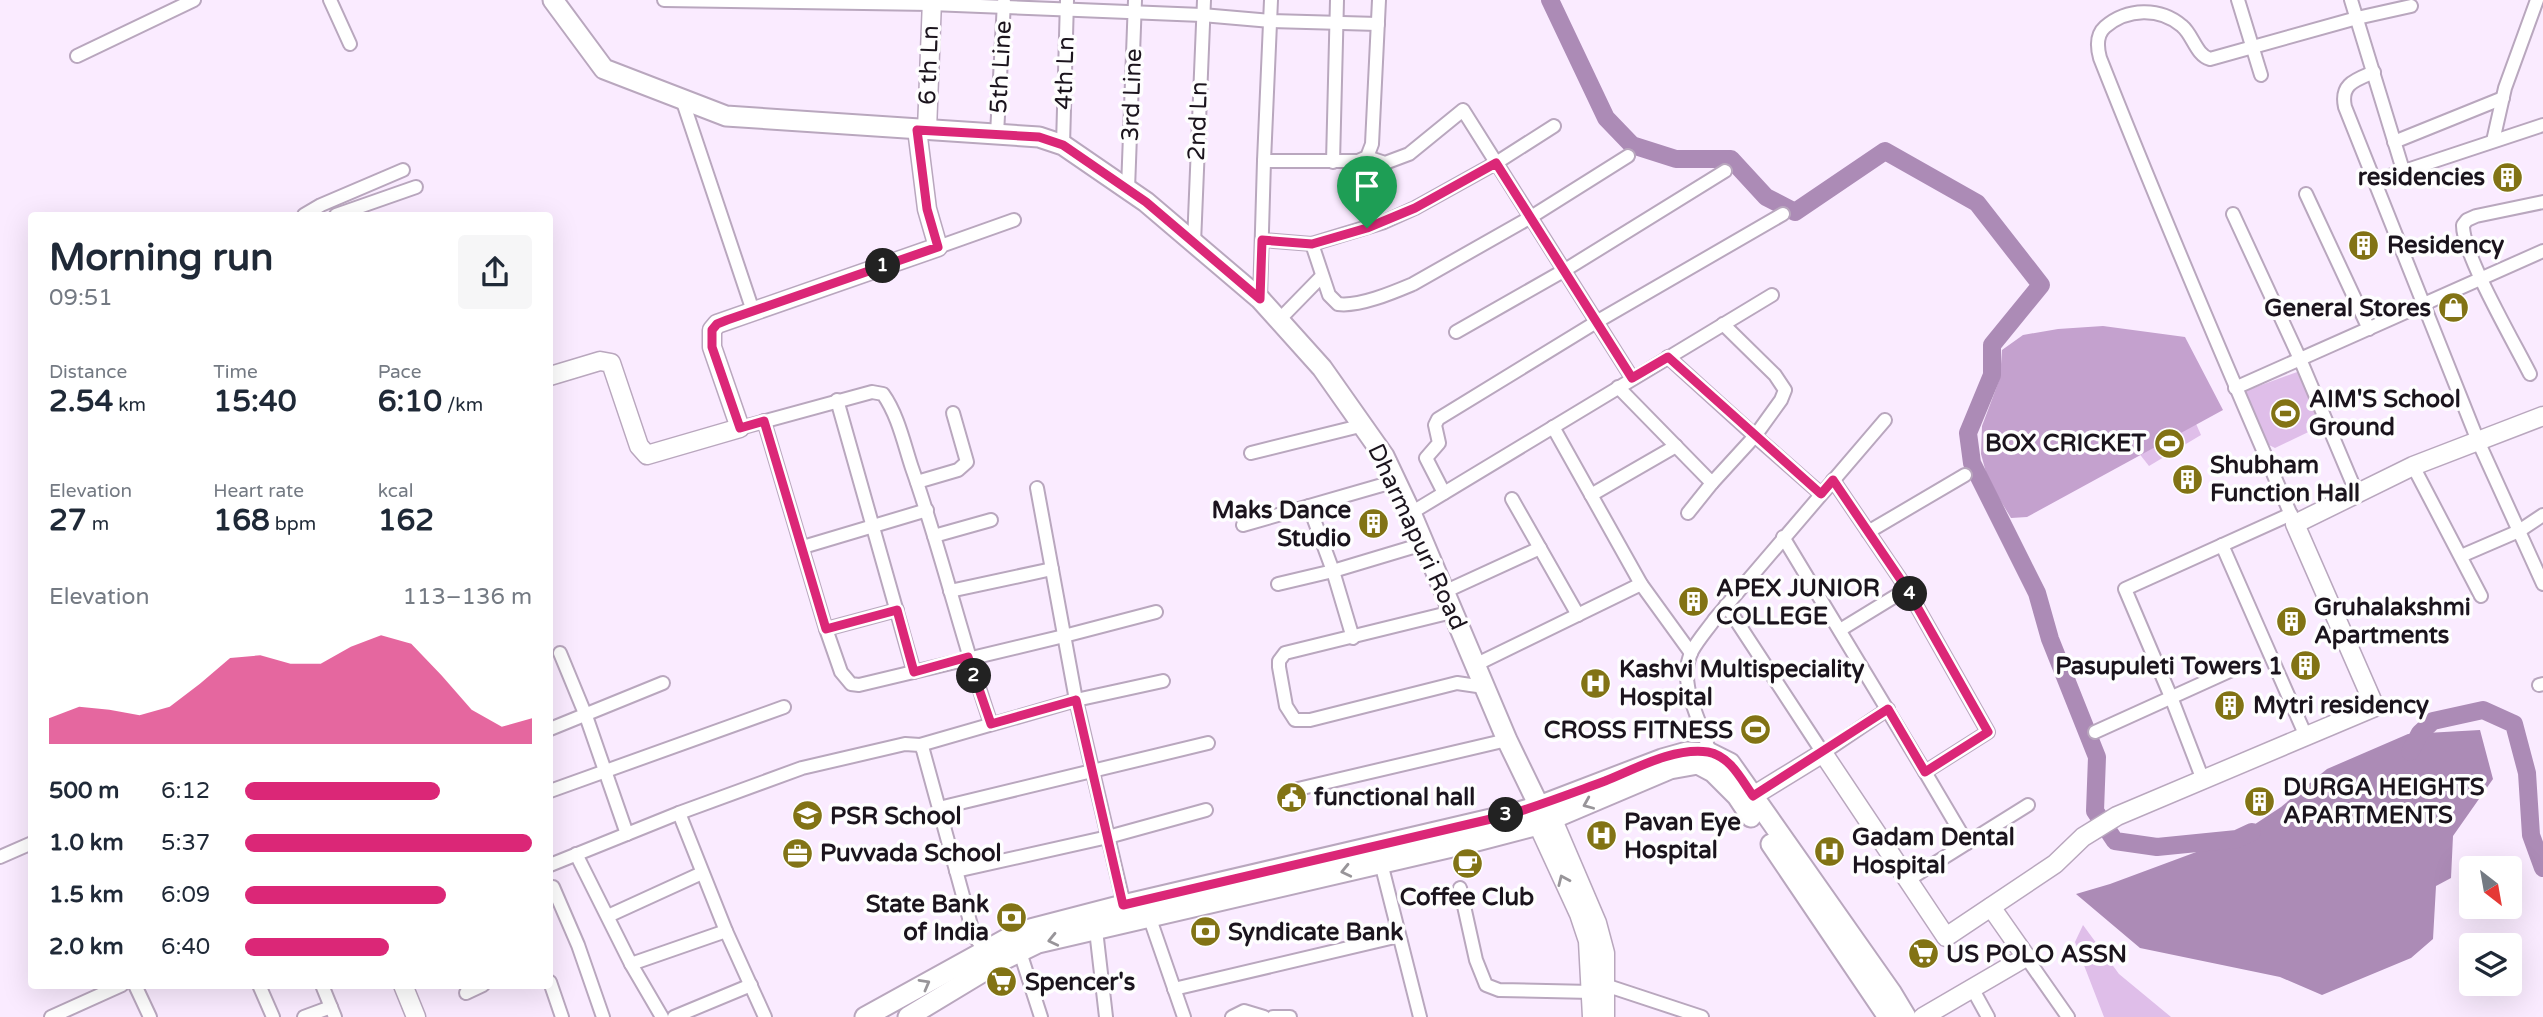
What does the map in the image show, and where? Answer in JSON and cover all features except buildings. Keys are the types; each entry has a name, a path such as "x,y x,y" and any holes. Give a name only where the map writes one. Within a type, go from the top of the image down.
{"main road":[{"name":"Dharmapuri Road","path":"553,0 604,69 726,116 1039,137 1063,145 1128,190 1194,243 1260,299 1322,368 1384,456 1541,812"},
{"path":"865,1017 1019,932 1125,913 1541,812 1662,759 1687,752 1710,752 1730,763 1906,1017"},
{"path":"908,1017 999,962 1038,943 1096,929 1125,913 1149,916 1381,863 1670,769 1698,764 1713,772 1737,796 1888,1017"}],"street":[{"path":"77,56 194,0"},
{"path":"330,0 350,44"},
{"path":"664,0 1135,6 1271,21 1378,24"},
{"name":"2nd Ln","path":"1194,243 1204,0"},
{"path":"1260,299 1271,0"},
{"path":"1333,162 1338,0"},
{"path":"1367,157 1372,144 1379,0"},
{"path":"2238,0 2261,75"},
{"path":"2351,0 2403,170"},
{"path":"2493,141 2503,98 2537,0"},
{"name":"6 th Ln","path":"931,2 922,130 927,209 938,247"},
{"name":"5th Line","path":"997,134 1004,4"},
{"name":"4th Ln","path":"1063,145 1067,5"},
{"name":"3rd Line","path":"1128,190 1135,6"},
{"path":"1726,605 1946,937 2055,864 2083,836 2117,816 2305,734 2375,707 2235,388 2128,130 2097,47 2103,29 2118,18 2142,11 2163,14 2182,26 2206,59 2411,6"},
{"path":"2374,72 2349,83 2344,89 2343,97 2478,441 2543,584"},
{"path":"2394,142 2503,98"},
{"path":"682,99 753,311"},
{"path":"1264,161 1333,162 1358,161 1367,157 1385,163 1409,154 1463,110 1632,378"},
{"path":"2374,181 2543,125"},
{"path":"1262,240 1312,244 1367,228 1415,208 1496,163 1554,126"},
{"path":"1312,244 1329,295 1334,300 1343,305 1396,291 1531,217 1628,156"},
{"path":"309,212 402,170"},
{"path":"1456,332 1565,270 1725,171"},
{"path":"345,212 416,187"},
{"path":"2306,194 2369,329"},
{"path":"2530,374 2482,279 2463,233 2465,222 2476,216 2543,202"},
{"path":"1444,493 1426,458 1439,443 1435,425 1438,419 1598,321 1783,214"},
{"path":"2233,214 2300,359 2357,494"},
{"path":"740,428 712,347 712,330 717,324 1014,220"},
{"path":"2235,388 2543,251"},
{"path":"1279,320 1322,276"},
{"path":"1411,513 1772,295"},
{"path":"1688,513 1755,436 1784,390 1775,375 1723,324"},
{"path":"1668,357 1821,494"},
{"path":"553,375 600,360 611,363 639,446 648,455 837,400 872,391 883,394 892,410 927,510 968,657 991,724"},
{"path":"1618,387 1712,483"},
{"path":"837,400 914,672"},
{"path":"917,482 958,470 967,462 953,413"},
{"path":"2203,780 2171,697 2124,589 2222,545 2357,494 2413,466 2543,416"},
{"path":"1713,772 1710,752 1691,700 1687,675 1690,653 1726,605 1885,420"},
{"path":"764,421 826,629 841,672 851,684 859,685 1156,612"},
{"path":"1251,453 1364,425"},
{"path":"1553,427 1641,584 1690,653"},
{"path":"1591,495 1676,446"},
{"path":"2413,466 2482,596"},
{"path":"1868,531 1965,475"},
{"path":"1833,480 1907,589 1988,732 1925,772"},
{"path":"1243,526 1395,481"},
{"path":"1037,488 1076,700 1125,913"},
{"path":"1512,499 1578,615"},
{"path":"1310,506 1353,638"},
{"path":"803,547 927,510"},
{"path":"2460,556 2519,531 2543,515"},
{"path":"934,536 991,520"},
{"path":"1783,537 1967,843"},
{"path":"1278,584 1423,544"},
{"path":"2222,545 2305,734"},
{"path":"1444,592 1540,548"},
{"path":"950,591 1052,569"},
{"path":"1475,665 1641,584"},
{"path":"1840,630 1907,589"},
{"path":"826,629 897,610"},
{"path":"1452,612 1281,656 1279,667 1286,706 1295,720 1310,720 1457,683 1484,687"},
{"path":"560,653 586,716 627,834"},
{"path":"2095,732 2234,669"},
{"path":"553,864 679,813 802,768 905,744 920,745 1076,700 1163,681"},
{"path":"553,728 663,683"},
{"path":"553,790 605,769 785,707"},
{"path":"1753,796 1888,709"},
{"path":"1298,789 1507,740"},
{"path":"939,808 1208,743"},
{"path":"920,745 974,936 985,950"},
{"path":"1908,880 2028,804"},
{"path":"956,871 1108,837 1206,810"},
{"path":"1541,812 1588,942 1605,1017"},
{"path":"679,813 726,931 765,1017"},
{"path":"0,857 28,845"},
{"path":"576,854 631,964 662,1017"},
{"path":"1381,863 1420,1017"},
{"path":"608,916 702,873"},
{"path":"553,887 578,945 603,1017"},
{"path":"1460,888 1476,960 1486,985 1499,990 1598,988 1702,1017"},
{"path":"1991,907 2068,1017"},
{"path":"1149,916 1174,989 1180,1016"},
{"path":"1096,929 1106,1017"},
{"path":"631,964 726,931"},
{"path":"1174,989 1399,936"},
{"path":"1020,952 1041,1017"},
{"path":"1923,1017 2026,957"},
{"path":"674,1017 751,985"},
{"path":"1592,1017 1598,988"},
{"path":"1972,988 1988,1017"},
{"path":"51,1017 112,989"},
{"path":"137,989 150,1017"},
{"path":"261,989 273,1017"},
{"path":"304,1017 333,1012 324,989"},
{"path":"406,989 416,1017"},
{"path":"466,993 474,989"},
{"path":"552,989 562,1017"},
{"path":"1232,1017 1244,1012 1264,1017"},
{"path":"1273,1017 1290,1017"}],"shaded area":[{"path":"2103,326 2185,337 2223,410 2027,517 2011,518 1988,480 1981,454 1982,426 2000,378 2002,350 2023,335"},
{"name":"AIM'S School Ground","path":"2300,371 2321,426 2275,448 2269,445 2245,391"},
{"name":"BOX CRICKET","path":"2193,417 2201,435 2149,466 2138,452"},
{"path":"2480,730 2493,779 2453,836 2451,878 2436,886 2433,939 2411,958 2322,995 2280,977 2140,948 2076,894 2234,838 2281,807 2327,769 2408,734"},
{"path":"2083,925 2119,974 2171,1017 2104,1017 2075,942"}],"waterway":[{"path":"1550,0 1606,118 1632,145 1676,159 1731,159 1766,197 1795,212 1885,151 1977,203 2041,285 1992,345 1992,375 1968,433 1972,463 2037,593 2050,639 2097,757 2095,811 2115,841 2157,847 2237,839 2252,832"},
{"path":"2410,752 2420,733 2433,721 2483,710 2514,724 2527,773 2531,835 2543,868"}],"place":[{"name":"residencies","path":"2508,177"},
{"name":"Residency","path":"2364,245"},
{"name":"General Stores","path":"2454,308"},
{"name":"AIM'S School Ground","path":"2286,413"},
{"name":"BOX CRICKET","path":"2169,443"},
{"name":"Shubham Function Hall","path":"2187,479"},
{"name":"Maks Dance Studio","path":"1374,524"},
{"name":"APEX JUNIOR COLLEGE","path":"1693,602"},
{"name":"Gruhalakshmi Apartments","path":"2291,621"},
{"name":"Pasupuleti Towers 1","path":"2306,666"},
{"name":"Kashvi Multispeciality Hospital","path":"1596,683"},
{"name":"Mytri residency","path":"2230,705"},
{"name":"CROSS FITNESS","path":"1756,730"},
{"name":"functional hall","path":"1291,797"},
{"name":"DURGA HEIGHTS APARTMENTS","path":"2260,801"},
{"name":"PSR School","path":"807,816"},
{"name":"Pavan Eye Hospital","path":"1601,836"},
{"name":"Gadam Dental Hospital","path":"1829,851"},
{"name":"Puvvada School","path":"797,853"},
{"name":"Coffee Club","path":"1467,863"},
{"name":"State Bank of India","path":"1012,918"},
{"name":"Syndicate Bank","path":"1205,932"},
{"name":"US POLO ASSN","path":"1923,954"},
{"name":"Spencer's","path":"1002,982"}],"route":[{"path":"917,130 1039,137 1063,145 1146,202 1260,299 1262,240 1312,244 1367,228 1415,208 1496,163 1632,378 1668,357 1821,494 1833,480 1907,589 1988,732 1925,772 1888,709 1753,796 1730,763 1710,752 1687,752 1508,815 1123,905 1076,700 991,724 968,657 914,672 897,610 826,629 764,421 740,428 712,347 712,330 717,324 727,320 938,247 927,209 917,130"}]}
